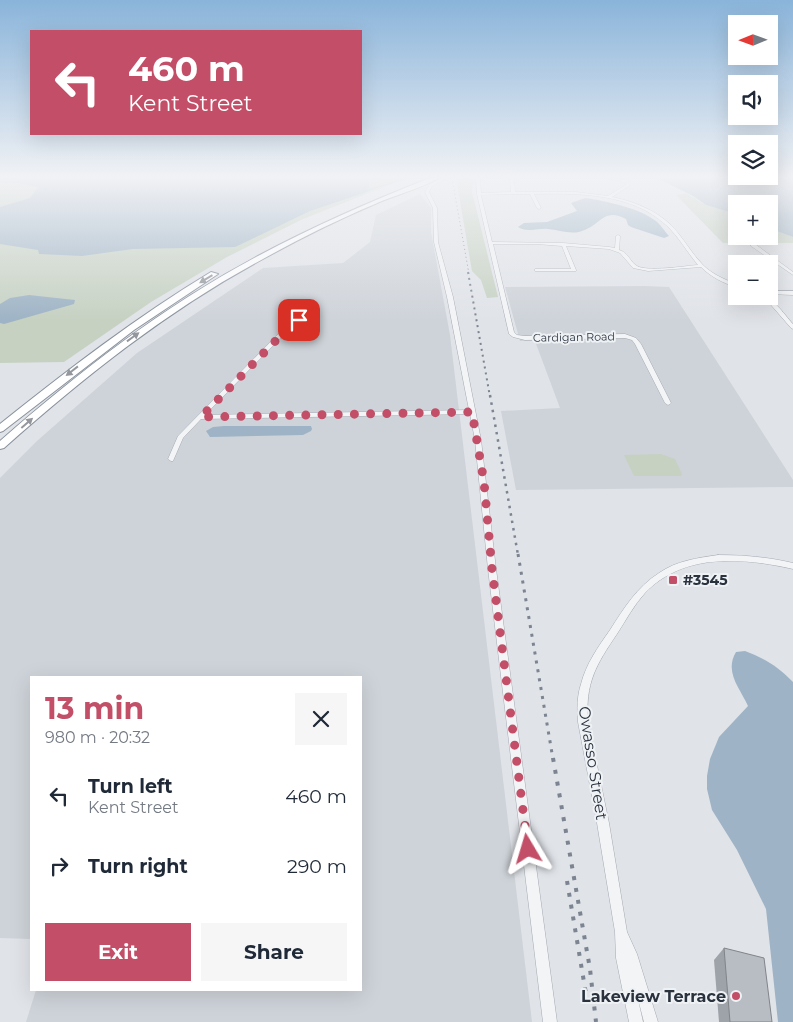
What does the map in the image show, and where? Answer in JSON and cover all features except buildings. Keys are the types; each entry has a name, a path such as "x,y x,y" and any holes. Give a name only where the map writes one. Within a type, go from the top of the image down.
{"highway":[{"path":"239,260 307,226"},
{"path":"0,446 101,361 161,317 208,286 263,254 318,226"},
{"path":"0,429 72,370 121,334 223,268"}],"street":[{"path":"436,226 436,242 450,297 484,482 492,569 550,1022"},
{"name":"Cardigan Road","path":"486,226 511,333 525,338 618,336 634,339 668,403"},
{"path":"670,226 701,266 728,282"},
{"path":"617,250 618,236"},
{"path":"490,243 563,244 617,250 622,252 632,265 643,270 701,266"},
{"path":"536,270 574,270 563,244"},
{"path":"753,245 793,274"},
{"path":"778,293 793,293"},
{"path":"774,305 793,327"},
{"path":"171,459 180,438 292,324 299,320"},
{"path":"201,417 472,412"},
{"name":"Owasso Street","path":"636,1022 622,958 621,932 601,809 584,722 583,694 590,668 637,596 657,577 669,570 705,560 739,556 761,558 793,566"},
{"name":"Owasso Street","path":"621,932 631,954 650,1022"}],"shaded area":[{"path":"374,226 431,226 450,335 532,1022 26,1022 36,991 362,991 362,676 30,676 30,939 0,938 0,478 37,441 137,353 263,268 343,263 370,242"},
{"path":"505,287 669,287 793,480 793,487 516,490 501,411 560,408 535,341 520,341"}],"green space":[{"path":"0,226 290,226 227,257 151,302 64,362 0,363"},
{"path":"464,226 480,226 498,297 487,298 481,280 472,271"},
{"path":"706,226 728,226 728,243 723,243"},
{"path":"778,231 793,237 793,243 778,243"},
{"path":"661,454 675,459 682,474 681,476 634,476 624,455"}],"water":[{"path":"0,226 279,226 235,247 133,249 82,256 39,254 38,250 0,244"},
{"path":"591,226 578,232 548,229 526,230 518,227"},
{"path":"629,226 661,226 669,236 664,238"},
{"path":"778,226 793,226 793,237 778,231"},
{"path":"29,295 75,300 74,304 4,324 0,323 0,304 10,298"},
{"path":"311,426 312,429 303,435 210,437 206,431 213,427"},
{"path":"745,651 771,664 793,682 793,1022 778,1022 766,909 737,850 712,810 707,789 710,759 719,737 748,706 732,673 733,659 736,652"}],"railway":[{"path":"460,226 469,274"},
{"path":"468,272 490,397"},
{"path":"490,395 518,555"},
{"path":"518,554 553,759"},
{"path":"553,758 590,969 596,1022"},
{"path":"567,881 586,994"}],"place":[{"name":"#3545","path":"673,580"},
{"name":"Lakeview Terrace","path":"736,996"}],"route":[{"path":"299,320 292,324 201,417 472,412 484,482 492,569 528,849"}]}
